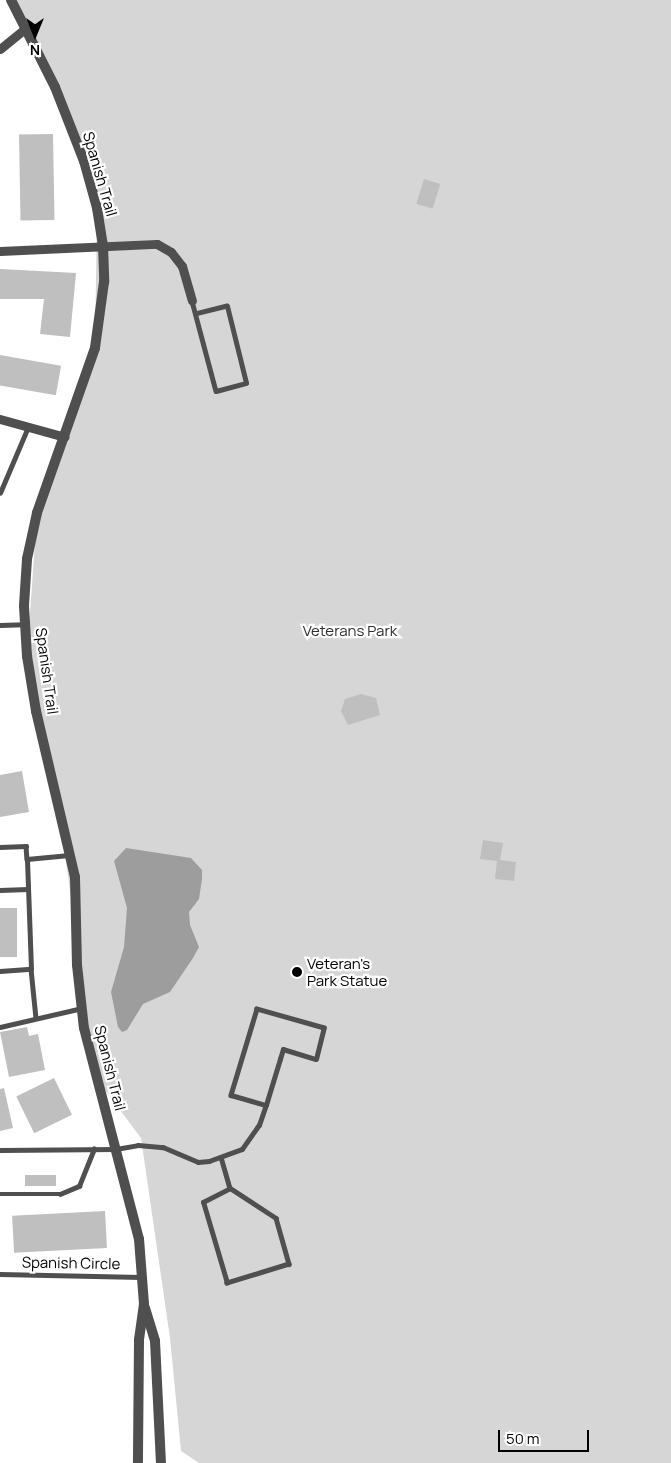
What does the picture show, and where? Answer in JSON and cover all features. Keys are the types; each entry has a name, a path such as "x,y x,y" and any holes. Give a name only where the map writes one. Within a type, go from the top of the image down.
{"street":[{"name":"Spanish Trail","path":"12,0 55,87 84,161 97,208 103,245 104,282 95,348 35,523 27,559 25,624 27,656 36,712 70,854 82,1008 90,1058 139,1240 144,1304 139,1340 138,1463"},
{"path":"0,49 26,29"},
{"path":"0,251 157,244 171,252 182,266 192,301"},
{"path":"0,419 65,437"},
{"name":"Spanish Trail","path":"144,1304 155,1341 161,1463"}],"lane":[{"path":"192,301 216,392 246,383 227,306 196,314"},
{"path":"0,493 28,426"},
{"path":"0,625 25,624"},
{"path":"0,847 26,846 31,969 36,1018"},
{"path":"27,859 70,854"},
{"path":"0,890 28,889"},
{"path":"0,971 31,969"},
{"path":"0,1027 82,1008"},
{"path":"0,1150 116,1149 138,1145 164,1147 198,1162 242,1149 251,1139 266,1105 283,1049 316,1058 324,1028 256,1009 231,1095 266,1105"},
{"path":"0,1194 60,1194 79,1186 94,1149"},
{"path":"221,1156 230,1188 276,1218 289,1264 227,1283 203,1202 230,1188"},
{"name":"Spanish Circle","path":"0,1274 142,1277"}],"green space":[{"name":"Veterans Park","path":"12,0 671,0 671,1463 199,1463 181,1451 170,1338 141,1138 96,1078 56,790 27,656 37,513 95,348 97,208 55,87"}],"shaded area":[{"path":"126,848 191,858 202,870 202,879 199,899 189,912 190,925 199,947 170,992 143,1004 127,1030 122,1032 118,1027 111,992 124,947 127,908 114,861"}],"building":[{"path":"53,134 55,220 21,221 19,135"},
{"path":"424,179 440,184 433,209 416,204"},
{"path":"0,269 76,273 70,337 40,334 44,299 0,299"},
{"path":"0,355 61,366 56,395 0,385"},
{"path":"361,694 376,698 380,715 348,725 341,711 345,699"},
{"path":"22,771 29,812 0,817 0,775"},
{"path":"483,840 503,843 500,860 516,862 514,881 495,879 497,861 480,859"},
{"path":"0,908 17,908 17,957 0,957"},
{"path":"27,1027 29,1036 38,1034 45,1070 9,1077 0,1032"},
{"path":"54,1078 72,1115 34,1133 16,1096"},
{"path":"4,1088 13,1128 0,1131 0,1089"},
{"path":"25,1175 56,1175 56,1186 25,1186"},
{"path":"105,1211 107,1248 14,1253 12,1216"}],"place":[{"name":"Veteran's Park Statue","path":"297,972"}]}
